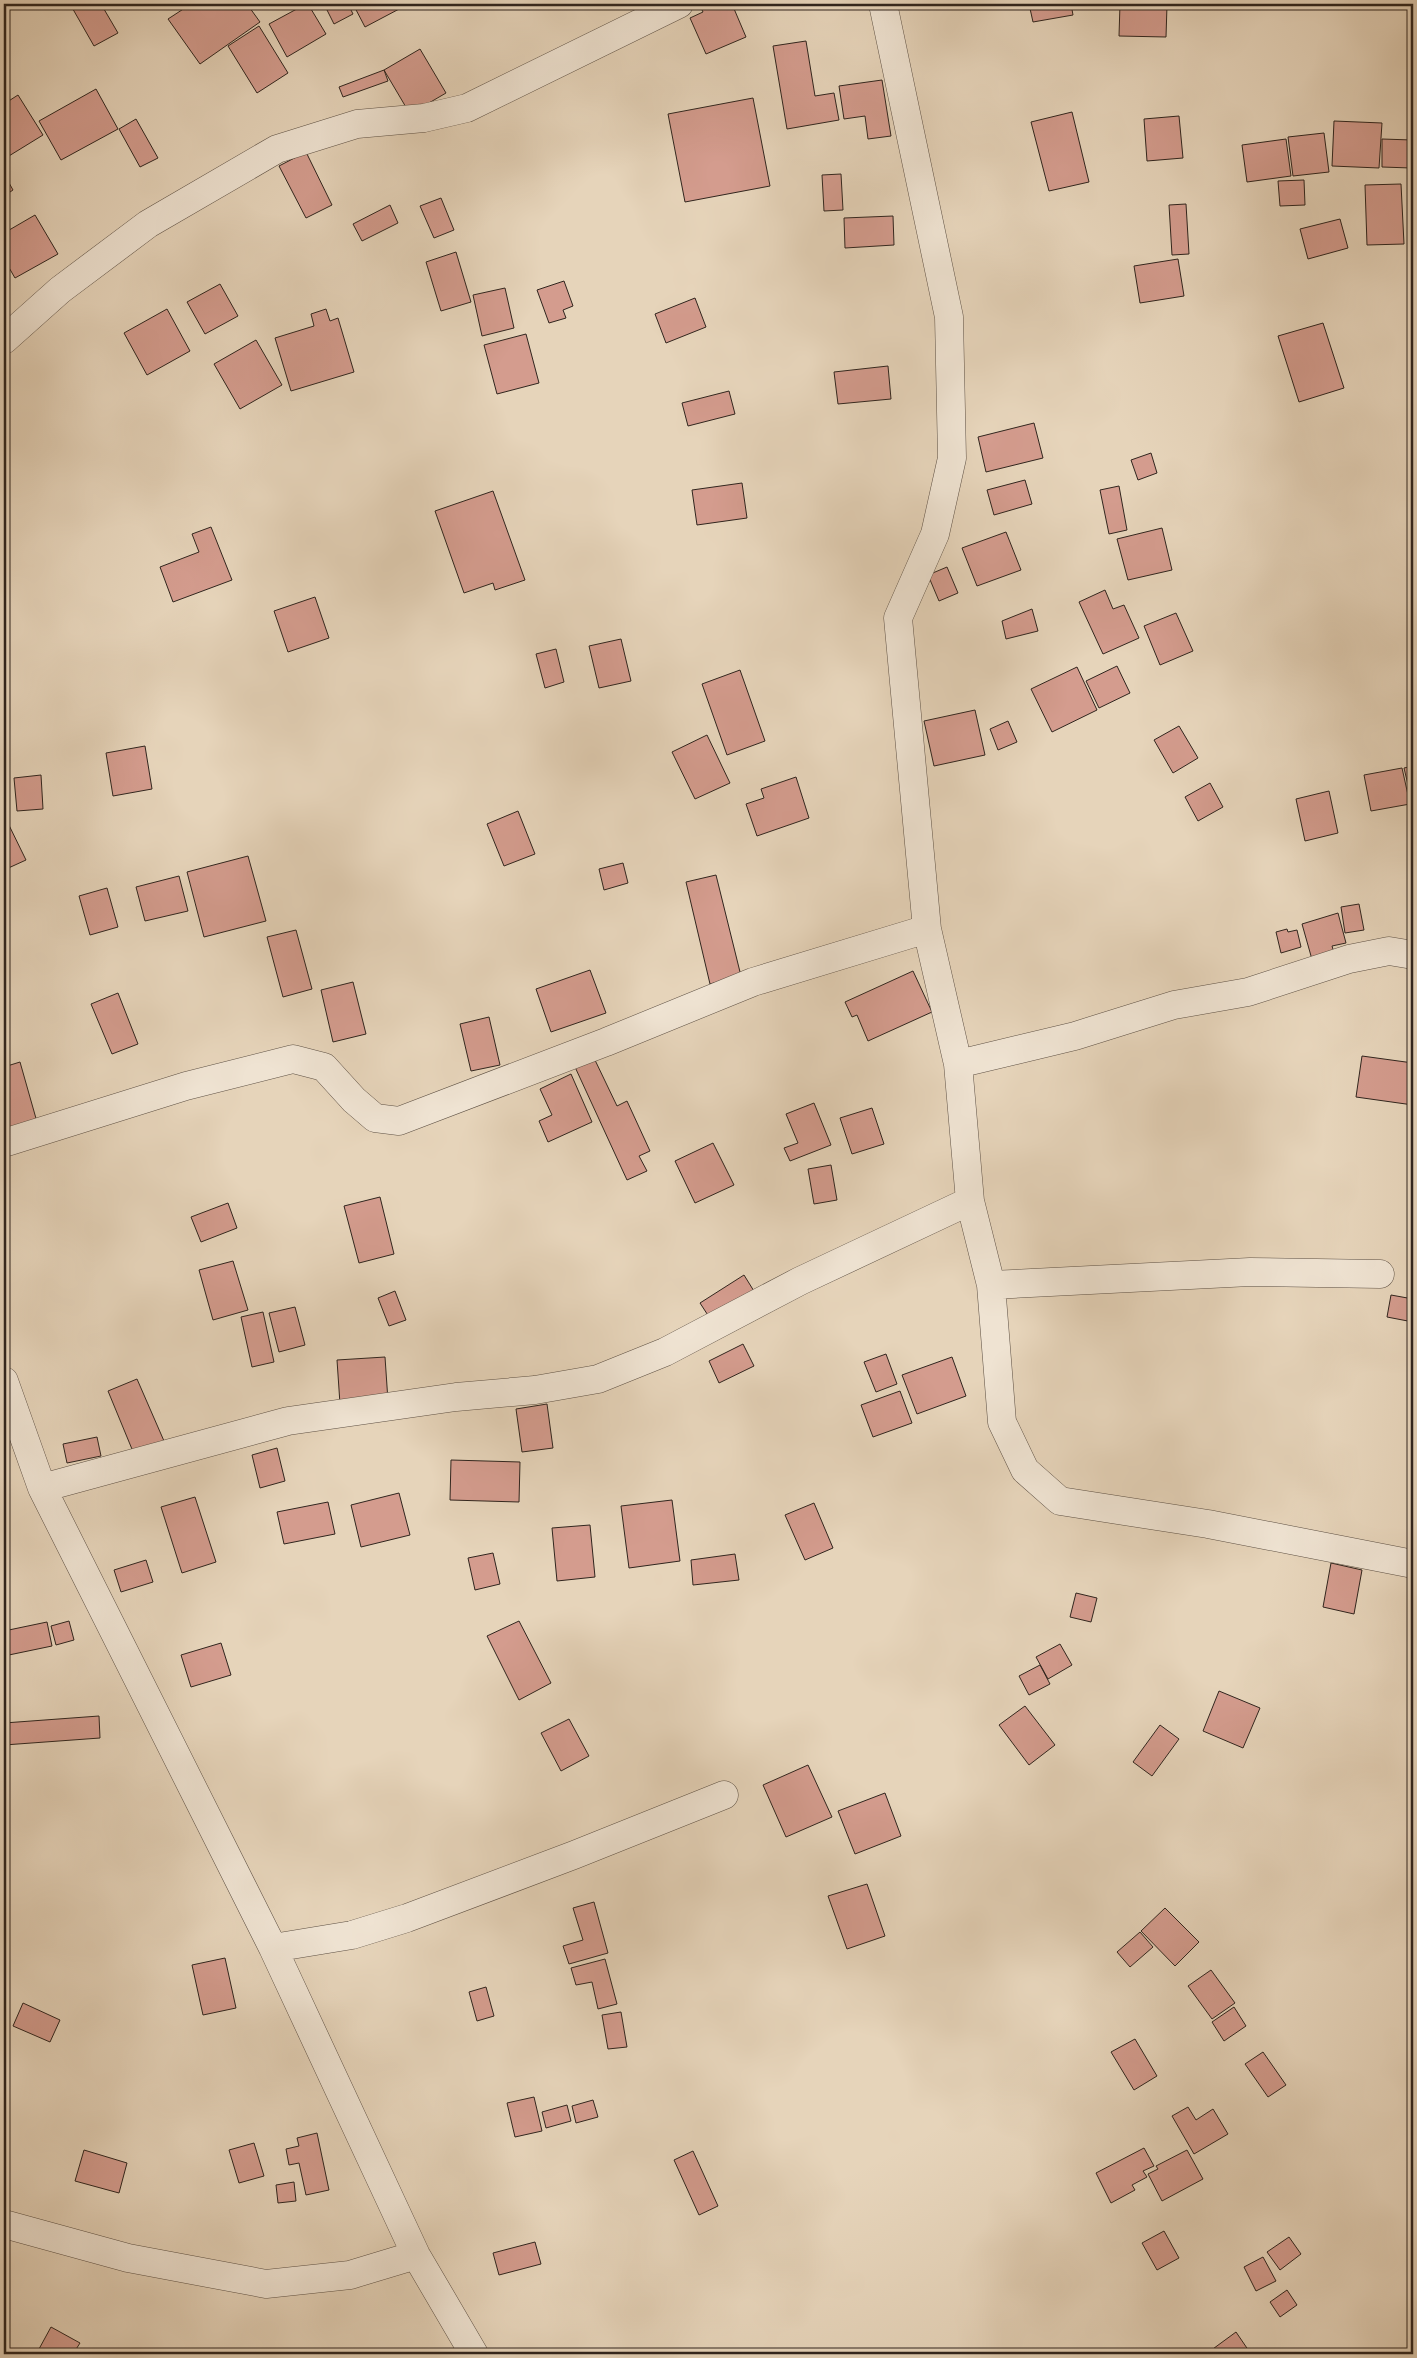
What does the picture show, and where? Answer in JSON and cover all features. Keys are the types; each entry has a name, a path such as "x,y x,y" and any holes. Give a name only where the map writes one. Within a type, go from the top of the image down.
{"street":[{"path":"4,340 60,290 148,224 277,149 357,124 424,118 467,108 679,4"},
{"path":"883,4 949,316 952,458 935,534 898,618 928,929 958,1064 970,1201 991,1285 1002,1422 1025,1470 1060,1501 1208,1524 1413,1564"},
{"path":"4,1143 186,1086 293,1059 324,1066 354,1100 375,1118 399,1121 606,1042 753,982 928,929"},
{"path":"958,1064 1075,1036 1174,1005 1248,992 1349,959 1389,951 1413,956"},
{"path":"42,1488 288,1421 456,1396 535,1390 598,1379 665,1352 800,1281 970,1201"},
{"path":"991,1285 1250,1272 1380,1274"},
{"path":"4,1381 42,1488 273,1948 416,2255 474,2354"},
{"path":"273,1948 352,1935 407,1918 566,1859 724,1795"},
{"path":"4,2224 128,2258 266,2284 350,2275 416,2255"}],"building":[{"path":"70,4 101,4 118,33 94,46"},
{"path":"191,4 247,4 260,22 200,64 168,19"},
{"path":"308,4 326,34 287,57 269,24"},
{"path":"324,4 348,4 353,14 334,24"},
{"path":"353,4 399,4 401,8 365,27"},
{"path":"706,4 732,4 746,37 706,54 690,18 703,12 700,6"},
{"path":"1029,4 1071,4 1073,15 1033,22"},
{"path":"1120,4 1167,5 1166,37 1119,36"},
{"path":"259,26 288,73 257,93 228,46"},
{"path":"806,41 815,96 834,93 839,120 787,129 773,46"},
{"path":"420,49 446,93 410,114 384,70"},
{"path":"384,70 388,81 343,97 339,87"},
{"path":"882,80 891,136 868,139 865,116 844,119 839,86"},
{"path":"96,89 118,129 61,160 39,121"},
{"path":"18,95 43,135 4,159 4,104"},
{"path":"753,98 770,186 685,202 668,114"},
{"path":"1072,112 1089,182 1049,191 1031,122"},
{"path":"1179,116 1183,158 1147,161 1144,119"},
{"path":"136,119 158,158 140,167 119,129"},
{"path":"1334,121 1382,123 1379,168 1332,166"},
{"path":"1324,133 1329,172 1293,176 1288,137"},
{"path":"1286,139 1291,176 1247,182 1242,145"},
{"path":"1382,139 1412,140 1411,168 1382,167"},
{"path":"306,152 332,205 306,218 279,166"},
{"path":"4,174 13,190 4,196"},
{"path":"841,174 843,210 824,211 822,175"},
{"path":"1304,180 1305,205 1280,206 1278,181"},
{"path":"1401,184 1404,244 1367,245 1365,185"},
{"path":"441,198 454,230 434,238 420,206"},
{"path":"1186,204 1189,254 1172,255 1169,205"},
{"path":"390,205 398,223 362,241 353,224"},
{"path":"35,215 58,254 15,278 4,259 4,233"},
{"path":"893,216 894,245 845,248 844,218"},
{"path":"1340,219 1348,248 1308,259 1300,229"},
{"path":"456,252 471,302 441,311 426,262"},
{"path":"1178,259 1184,296 1140,303 1134,266"},
{"path":"564,281 573,306 563,310 566,318 549,323 537,290"},
{"path":"220,284 238,316 205,334 187,302"},
{"path":"505,288 514,328 482,336 473,295"},
{"path":"695,298 706,327 666,343 655,314"},
{"path":"167,309 190,351 147,375 124,333"},
{"path":"326,309 330,321 338,318 354,372 291,391 275,338 314,326 311,314"},
{"path":"1323,323 1344,388 1299,402 1278,336"},
{"path":"526,334 539,383 497,394 484,345"},
{"path":"256,340 282,385 240,409 214,364"},
{"path":"888,366 891,399 838,404 834,372"},
{"path":"729,391 735,414 688,426 682,403"},
{"path":"1034,423 1043,458 986,472 978,437"},
{"path":"1151,453 1157,473 1138,480 1131,460"},
{"path":"1025,480 1032,504 994,515 987,490"},
{"path":"742,483 747,518 697,525 692,490"},
{"path":"1119,486 1127,530 1109,534 1100,490"},
{"path":"493,491 525,580 495,590 493,583 464,593 435,511"},
{"path":"211,527 232,580 173,602 160,567 199,552 192,534"},
{"path":"1162,528 1172,570 1128,580 1117,539"},
{"path":"1006,532 1021,570 977,586 962,548"},
{"path":"947,567 958,593 939,601 928,575"},
{"path":"1105,590 1113,609 1124,605 1139,638 1103,654 1079,602"},
{"path":"315,597 329,638 288,652 274,611"},
{"path":"1032,609 1038,631 1006,639 1002,621"},
{"path":"1176,613 1193,651 1160,665 1144,626"},
{"path":"621,639 631,681 599,688 589,646"},
{"path":"556,649 564,682 545,688 536,654"},
{"path":"1117,666 1130,693 1099,708 1086,681"},
{"path":"1077,667 1097,710 1052,732 1031,689"},
{"path":"740,670 765,741 727,755 702,684"},
{"path":"975,710 985,755 934,766 924,721"},
{"path":"1008,721 1017,742 998,750 990,729"},
{"path":"1179,726 1198,758 1173,773 1154,740"},
{"path":"707,735 730,783 695,799 672,752"},
{"path":"145,746 152,789 113,796 106,753"},
{"path":"1413,766 1413,802 1412,802 1404,768"},
{"path":"1402,768 1410,804 1371,811 1364,775"},
{"path":"41,775 43,809 17,811 14,778"},
{"path":"796,777 809,818 757,836 746,804 764,798 761,789"},
{"path":"1210,783 1223,807 1198,821 1185,797"},
{"path":"1329,791 1338,833 1305,841 1296,799"},
{"path":"518,811 535,854 504,866 487,824"},
{"path":"4,815 26,860 4,870"},
{"path":"248,856 266,921 204,937 187,872"},
{"path":"623,863 628,883 604,890 599,869"},
{"path":"716,875 741,976 710,984 686,882"},
{"path":"179,876 188,911 145,921 136,887"},
{"path":"107,888 118,927 90,935 79,896"},
{"path":"1359,904 1364,930 1345,933 1341,907"},
{"path":"1338,913 1346,943 1332,946 1335,956 1313,963 1302,924"},
{"path":"1287,929 1288,932 1297,930 1301,947 1281,953 1276,932"},
{"path":"296,930 312,989 283,997 267,937"},
{"path":"590,970 606,1013 551,1032 536,989"},
{"path":"913,971 932,1012 868,1041 857,1015 852,1017 845,1002"},
{"path":"353,982 366,1034 333,1042 321,990"},
{"path":"118,993 138,1044 112,1054 91,1004"},
{"path":"489,1017 500,1065 471,1071 460,1024"},
{"path":"1362,1056 1413,1063 1413,1105 1356,1097"},
{"path":"594,1058 617,1106 627,1101 650,1151 639,1156 647,1171 627,1180 575,1067"},
{"path":"20,1062 37,1122 4,1131 4,1067"},
{"path":"571,1074 592,1122 548,1142 539,1121 552,1115 540,1089"},
{"path":"814,1103 831,1145 790,1161 784,1148 798,1143 786,1114"},
{"path":"872,1108 884,1144 852,1154 840,1118"},
{"path":"713,1143 734,1185 695,1203 675,1161"},
{"path":"831,1165 837,1200 814,1204 808,1169"},
{"path":"380,1197 394,1254 359,1263 344,1206"},
{"path":"228,1203 237,1228 201,1242 191,1217"},
{"path":"233,1261 248,1310 213,1320 199,1270"},
{"path":"744,1275 757,1296 713,1323 700,1303"},
{"path":"395,1291 406,1320 389,1326 378,1298"},
{"path":"1391,1295 1413,1299 1413,1322 1387,1317"},
{"path":"295,1307 305,1345 279,1352 269,1313"},
{"path":"263,1312 274,1362 252,1367 241,1317"},
{"path":"743,1344 754,1366 719,1383 709,1361"},
{"path":"886,1354 897,1384 876,1392 864,1362"},
{"path":"385,1357 388,1401 340,1404 337,1360"},
{"path":"952,1357 966,1396 917,1414 902,1375"},
{"path":"137,1379 164,1441 134,1454 108,1391"},
{"path":"900,1391 912,1423 873,1437 861,1405"},
{"path":"547,1404 553,1448 522,1452 516,1409"},
{"path":"97,1437 101,1456 67,1463 63,1444"},
{"path":"277,1448 285,1481 260,1488 252,1455"},
{"path":"451,1460 520,1462 519,1502 450,1500"},
{"path":"399,1493 410,1535 361,1547 351,1505"},
{"path":"195,1497 216,1562 182,1573 161,1507"},
{"path":"672,1500 680,1561 629,1568 621,1506"},
{"path":"328,1502 335,1534 284,1544 277,1512"},
{"path":"814,1503 833,1548 805,1560 785,1515"},
{"path":"590,1525 595,1577 557,1581 552,1528"},
{"path":"493,1553 500,1584 475,1590 468,1558"},
{"path":"735,1554 739,1580 693,1585 691,1560"},
{"path":"146,1560 153,1582 121,1592 114,1570"},
{"path":"1331,1563 1362,1570 1354,1614 1323,1607"},
{"path":"1076,1593 1097,1598 1091,1622 1070,1617"},
{"path":"69,1621 74,1640 56,1645 51,1626"},
{"path":"519,1621 551,1683 519,1700 487,1636"},
{"path":"47,1622 52,1646 4,1656 4,1631"},
{"path":"221,1643 231,1675 191,1687 181,1655"},
{"path":"1060,1644 1072,1665 1048,1679 1036,1657"},
{"path":"1040,1665 1050,1684 1029,1695 1019,1676"},
{"path":"1219,1691 1260,1708 1243,1748 1203,1731"},
{"path":"1025,1706 1055,1745 1029,1765 999,1725"},
{"path":"99,1716 100,1738 4,1745 4,1723"},
{"path":"569,1719 589,1756 561,1771 541,1733"},
{"path":"1160,1725 1179,1739 1152,1776 1133,1762"},
{"path":"808,1765 832,1817 786,1837 763,1785"},
{"path":"885,1793 901,1836 855,1854 838,1811"},
{"path":"867,1884 885,1936 847,1949 828,1896"},
{"path":"594,1902 608,1953 569,1964 563,1946 583,1940 573,1908"},
{"path":"1165,1908 1199,1942 1175,1966 1141,1931"},
{"path":"1140,1932 1153,1947 1130,1967 1117,1952"},
{"path":"225,1958 236,2008 203,2015 192,1965"},
{"path":"605,1959 617,2004 598,2009 592,1982 576,1985 571,1968"},
{"path":"1211,1970 1235,2003 1212,2019 1188,1986"},
{"path":"486,1987 494,2016 477,2021 469,1992"},
{"path":"23,2003 60,2020 50,2042 13,2026"},
{"path":"1234,2007 1246,2026 1224,2041 1212,2022"},
{"path":"621,2012 627,2047 608,2049 602,2015"},
{"path":"1135,2039 1157,2076 1134,2090 1111,2052"},
{"path":"1263,2052 1286,2085 1268,2097 1245,2064"},
{"path":"534,2097 542,2131 515,2137 507,2103"},
{"path":"593,2100 598,2117 576,2123 572,2106"},
{"path":"567,2105 571,2121 546,2128 542,2112"},
{"path":"1188,2107 1196,2120 1213,2109 1228,2134 1194,2154 1172,2116"},
{"path":"317,2133 329,2190 306,2195 299,2163 289,2165 286,2149 299,2146 297,2138"},
{"path":"254,2143 264,2176 239,2183 229,2150"},
{"path":"1144,2148 1154,2166 1143,2171 1147,2177 1132,2185 1135,2190 1111,2203 1096,2173"},
{"path":"84,2150 127,2163 119,2193 75,2181"},
{"path":"1187,2150 1203,2179 1162,2201 1148,2174 1158,2169 1156,2166"},
{"path":"693,2151 718,2206 699,2215 674,2160"},
{"path":"294,2182 296,2201 278,2203 276,2185"},
{"path":"1164,2231 1179,2258 1157,2270 1142,2243"},
{"path":"1289,2237 1301,2254 1280,2270 1267,2252"},
{"path":"535,2242 541,2264 499,2275 493,2253"},
{"path":"1263,2257 1276,2281 1256,2291 1244,2267"},
{"path":"1287,2290 1297,2305 1280,2317 1270,2302"},
{"path":"51,2327 80,2343 73,2354 48,2354 39,2349"},
{"path":"1236,2332 1251,2354 1206,2354"}]}
